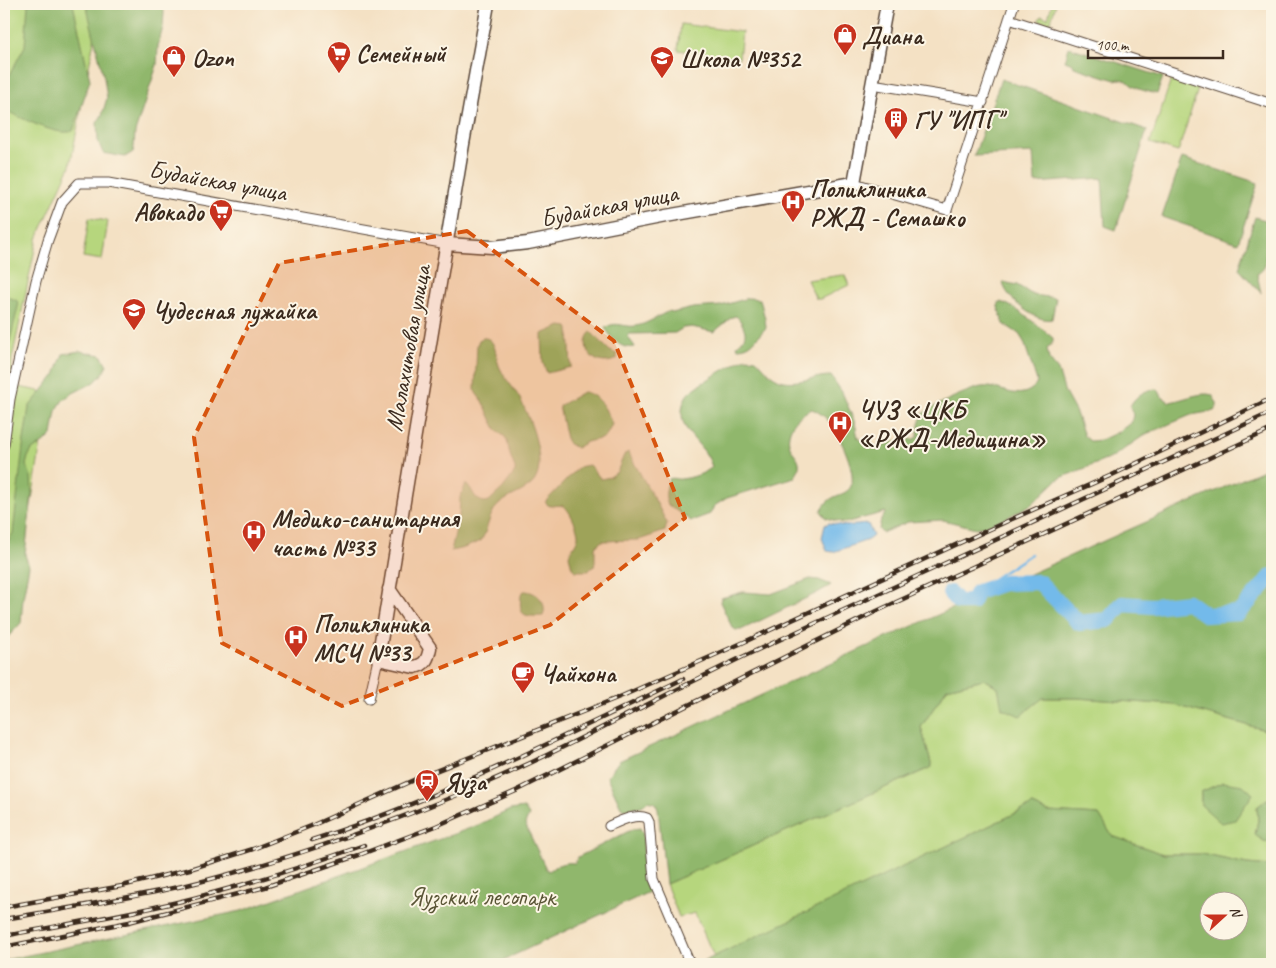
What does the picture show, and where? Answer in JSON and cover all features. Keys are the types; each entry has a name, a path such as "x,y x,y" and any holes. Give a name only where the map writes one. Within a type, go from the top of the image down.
{"street":[{"name":"Малахитовая улица","path":"369,699 378,659 488,4"},
{"path":"854,183 887,4"},
{"name":"Будайская улица","path":"4,445 10,399 36,281 62,202 79,183 108,182 447,244 492,247 528,243 666,216 854,183 947,210 1014,4"},
{"path":"1009,19 1272,104"},
{"path":"872,84 983,102"},
{"path":"378,659 414,667 420,666 427,659 430,648 389,589"},
{"path":"609,826 622,820 643,816 648,818 654,879 690,964"}],"highlighted area":[{"path":"467,231 614,341 685,518 550,625 342,706 222,643 194,437 279,263"}],"green space":[{"path":"4,4 101,4 70,166 37,239 12,359 11,380 19,387 49,393 11,631 4,636"},
{"path":"28,4 73,4 90,80 73,131 66,132 48,129 4,110 4,79 6,81 25,46"},
{"path":"86,4 157,4 163,8 163,27 158,46 157,65 135,132 133,152 125,157 103,153 98,141 97,123 102,115 107,98"},
{"path":"1052,4 1056,4 1050,24 1039,20 1041,16 1048,18"},
{"path":"681,24 742,32 739,58 678,50"},
{"path":"1069,47 1163,77 1157,94 1138,89 1123,80 1115,80 1074,67 1073,64 1065,61"},
{"path":"1001,79 1147,130 1116,230 1105,226 1102,178 1035,183 1033,153 974,156"},
{"path":"1171,80 1198,89 1178,152 1150,143"},
{"path":"1182,158 1258,183 1238,243 1162,217"},
{"path":"1255,217 1272,222 1272,243 1268,244 1264,268 1257,274 1261,293 1239,269"},
{"path":"89,218 108,221 102,260 83,257"},
{"path":"843,275 849,285 820,299 816,299 807,280"},
{"path":"1003,282 1017,285 1033,295 1056,298 1052,319 1038,317 1022,308 1009,295"},
{"path":"4,296 19,303 4,365"},
{"path":"748,298 760,299 766,328 751,344 743,348 738,348 737,345 744,338 745,333 742,324 736,316 732,317 714,332 692,327 683,328 675,333 630,334 628,336 635,347 625,347 617,343 605,328 616,324 636,326 670,311 672,313 693,308 721,306"},
{"path":"999,302 1011,306 1053,338 1053,342 1047,349 1049,359 1058,370 1065,393 1076,413 1084,436 1090,441 1101,440 1131,423 1133,415 1130,406 1132,402 1142,393 1149,390 1158,389 1162,397 1170,402 1197,395 1212,395 1217,403 1217,407 1214,411 1191,415 1146,434 1111,458 1057,480 1032,504 1008,517 976,528 943,520 908,522 882,533 879,529 881,520 886,512 844,523 826,518 821,511 832,498 850,488 852,474 847,455 834,428 820,413 812,409 802,414 794,422 790,432 789,443 799,461 795,477 727,498 714,506 710,514 691,521 668,505 666,492 669,479 693,477 706,472 712,467 704,451 684,424 682,412 683,403 687,395 696,387 746,358 756,359 770,374 782,380 796,381 831,376 842,392 855,423 858,438 869,447 879,447 896,441 914,439 918,436 923,414 970,390 989,387 1023,393 1030,390 1036,385 1037,381 1024,342 1019,334 1004,324 998,307"},
{"path":"561,326 568,327 569,329 571,367 547,373 543,363 542,334"},
{"path":"591,332 610,351 617,354 617,359 608,362 594,359 587,349 586,343 587,337"},
{"path":"483,338 488,339 493,344 500,368 526,411 537,444 539,467 537,476 532,484 502,502 494,510 481,541 451,551 459,516 460,497 466,484 478,499 485,502 489,501 503,488 515,472 507,441 497,431 475,389 477,345 479,340"},
{"path":"80,351 101,355 107,365 104,372 95,382 63,400 56,411 52,435 32,450 28,457 26,465 31,476 32,493 25,555 29,566 21,623 4,641 4,549 13,533 29,407 55,375 63,354"},
{"path":"4,365 7,397 4,422"},
{"path":"583,392 589,393 598,400 605,409 612,424 605,437 587,442 576,448 568,443 566,439 559,406"},
{"path":"628,452 667,523 665,531 639,540 602,541 595,547 594,567 586,571 576,571 572,568 569,555 578,537 574,521 565,507 559,505 549,506 545,502 579,467 589,465 601,479 610,477 617,472 624,455"},
{"path":"1272,466 1272,732 1175,705 1078,698 1043,698 1020,716 1002,708 998,687 984,679 947,688 921,727 932,767 666,884 658,809 655,803 648,801 642,806 624,809 621,807 607,777 619,761 859,650"},
{"path":"810,579 819,580 831,585 741,630 736,630 732,627 720,602 721,598 743,592 771,594"},
{"path":"524,591 537,595 543,602 543,616 530,616 523,613 520,601 521,594"},
{"path":"984,679 998,687 1043,698 1078,698 1175,705 1272,732 1272,796 1257,807 1258,820 1255,835 1264,841 1272,843 1272,866 1247,864 1201,854 1163,854 1112,836 1099,815 1048,812 1033,805 714,957 695,913 679,917 666,884 932,767 921,727 947,688","holes":["1223,782 1201,805 1201,792"]},
{"path":"1223,782 1243,785 1253,794 1235,820 1221,823 1201,805 1201,792"},
{"path":"1272,796 1272,843 1264,841 1255,835 1258,820 1257,807"},
{"path":"1033,805 1048,812 1099,815 1112,836 1163,854 1201,854 1247,864 1272,866 1272,964 698,964"},
{"name":"Яузский лесопарк","path":"524,808 529,815 525,824 546,869 549,871 561,864 575,863 578,857 633,829 640,828 643,833 644,880 651,891 495,964 4,964 4,960 241,911 476,826 510,810"}],"water":[{"path":"829,523 846,526 868,524 873,536 868,540 833,552 827,551 822,538 825,525"}],"waterway":[{"path":"958,602 1031,554"},
{"path":"950,593 958,602 972,602 977,592 1004,583 1039,582 1079,623 1108,620 1122,604 1152,606 1188,602 1206,615 1239,613 1272,576"}],"railway":[{"path":"4,907 122,886 190,869 253,849 311,826 418,778 622,696 742,643 1112,475 1272,398"},
{"path":"4,919 141,895 255,867 389,822 455,796 531,763 753,652 1272,412"},
{"path":"4,947 129,922 265,887 436,826 516,791 877,611 1272,429"},
{"path":"312,840 360,824 454,786 546,745 683,679"},
{"path":"4,936 123,914 194,898 322,860 364,845"}],"place":[{"name":"Диана","path":"845,56"},
{"name":"Семейный","path":"339,74"},
{"name":"Ozon","path":"174,78"},
{"name":"Школа №352","path":"662,79"},
{"name":"ГУ \"ИПГ\"","path":"896,140"},
{"name":"Поликлиника РЖД - Семашко","path":"793,223"},
{"name":"Авокадо","path":"221,232"},
{"name":"Чудесная лужайка","path":"134,331"},
{"name":"ЧУЗ «ЦКБ «РЖД-Медицина»","path":"840,444"},
{"name":"Медико-санитарная часть №33","path":"254,553"},
{"name":"Поликлиника МСЧ №33","path":"296,658"},
{"name":"Чайхона","path":"523,694"},
{"name":"Яуза","path":"427,802"}]}
